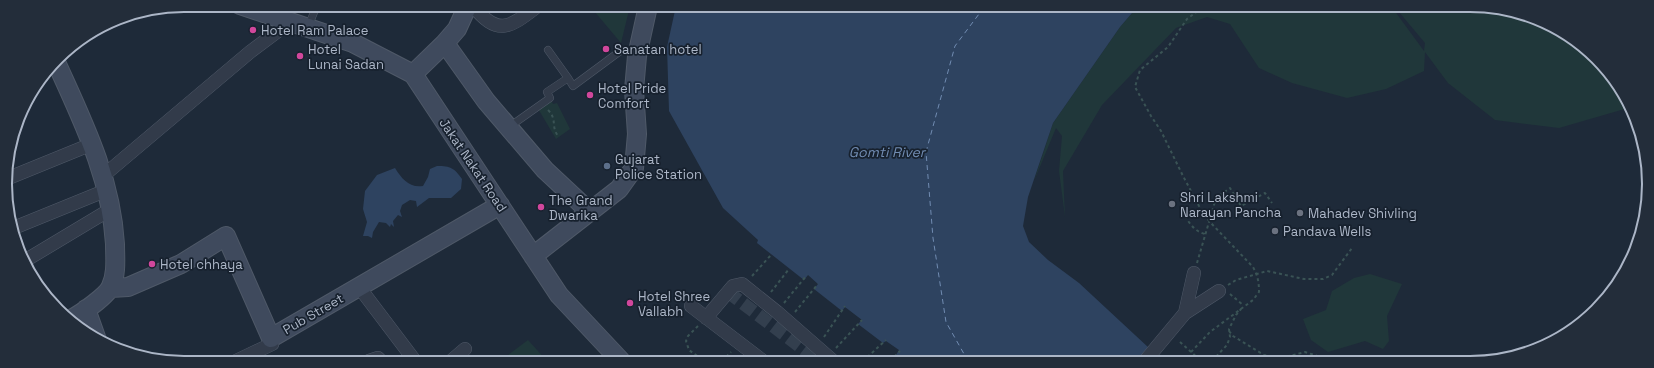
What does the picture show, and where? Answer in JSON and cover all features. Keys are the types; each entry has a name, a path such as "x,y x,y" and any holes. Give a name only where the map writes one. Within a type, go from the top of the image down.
{"main road":[{"path":"261,12 353,43 413,74 457,29 465,12"},
{"path":"533,256 619,189 634,168 637,134 635,83 637,56 647,12"},
{"path":"444,44 508,128 545,170 590,212"},
{"path":"58,67 92,144 105,183 114,226 116,267 111,288 79,314 87,326"},
{"name":"Jakat Nakat Road","path":"413,74 559,295 615,356"},
{"name":"Pub Street","path":"111,288 128,287 181,264 226,236 271,338 500,205"}],"street":[{"path":"479,12 488,22 502,27 510,26 529,12"},
{"path":"17,226 105,183 250,52 290,22"},
{"path":"12,176 92,144"},
{"path":"29,258 111,209"},
{"path":"1181,318 1194,273"},
{"path":"706,318 733,286 737,284 745,285 826,356"},
{"path":"359,287 411,356"},
{"path":"1150,356 1181,318 1221,290"},
{"path":"691,306 755,356"},
{"path":"247,356 272,344 271,338"},
{"path":"457,356 465,349"}],"lane":[{"path":"308,28 314,12"},
{"path":"548,50 573,86 619,52"},
{"path":"508,128 550,98 547,92 568,78"}],"path":[{"path":"1191,352 1210,332 1253,300 1259,292 1259,282 1256,273 1209,221 1189,188 1161,131 1135,87 1140,70 1168,46 1187,18 1196,12"},
{"path":"543,103 553,116 553,128 559,137"},
{"path":"1194,273 1216,198 1230,188 1242,206 1265,193 1272,203"},
{"path":"1182,211 1192,227 1206,234"},
{"path":"1244,306 1221,290 1236,280 1267,270 1304,279 1323,279 1332,275 1352,248"},
{"path":"745,285 771,255"},
{"path":"764,301 789,269"},
{"path":"777,312 807,275"},
{"path":"787,321 818,284"},
{"path":"816,347 845,306"},
{"path":"1217,356 1230,340 1229,329 1236,315 1244,306"},
{"path":"696,356 689,350 686,341 688,336 706,318"},
{"path":"832,356 862,320"},
{"path":"1230,331 1233,336 1264,355 1270,356"},
{"path":"869,356 886,340"},
{"path":"1180,342 1195,356"},
{"path":"895,356 900,351"},
{"path":"1289,356 1305,352 1318,356"}],"green space":[{"path":"595,12 629,12 621,43"},
{"path":"1133,12 1395,12 1424,51 1425,43 1399,12 1492,13 1515,18 1536,25 1566,41 1592,62 1613,88 1625,109 1559,128 1495,120 1448,83 1425,52 1424,71 1386,89 1347,98 1292,83 1259,68 1230,24 1207,17 1176,28 1102,105 1063,171 1065,217 1059,171 1062,136 1056,128 1034,181 1053,123 1120,27"},
{"path":"550,98 553,104 557,103 570,129 556,139 537,107"},
{"path":"1370,274 1402,284 1387,316 1389,341 1383,349 1365,341 1328,352 1311,340 1303,319 1326,310 1332,291 1354,278"},
{"path":"528,340 542,356 507,356"}],"water":[{"name":"Gomti River","path":"675,12 1133,12 1120,27 1053,123 1028,197 1023,226 1029,242 1048,260 1079,283 1158,356 897,356 896,355 899,350 886,341 883,343 858,324 862,320 845,307 842,311 814,289 818,284 808,275 804,280 757,243 758,240 723,208 669,111 667,47"},
{"path":"437,166 446,166 457,172 462,179 461,189 451,198 429,198 417,207 416,201 410,200 402,205 400,211 402,217 398,215 393,221 394,227 391,224 390,227 386,223 379,222 373,232 372,238 363,236 367,222 363,209 365,191 377,175 395,168 406,182 414,186 423,186 430,169"}],"ferry route":[{"path":"965,356 946,322 933,238 926,152 955,46 980,12"}],"tunnel":[{"path":"728,292 812,356"}],"place":[{"name":"Hotel Ram Palace","path":"253,30"},
{"name":"Sanatan hotel","path":"606,49"},
{"name":"Hotel Lunai Sadan","path":"300,56"},
{"name":"Hotel Pride Comfort","path":"590,95"},
{"name":"Gujarat Police Station","path":"607,166"},
{"name":"Shri Lakshmi Narayan Pancha","path":"1172,204"},
{"name":"The Grand Dwarika","path":"541,207"},
{"name":"Mahadev Shivling","path":"1300,213"},
{"name":"Pandava Wells","path":"1275,231"},
{"name":"Hotel chhaya","path":"152,264"},
{"name":"Hotel Shree Vallabh","path":"630,303"}]}
